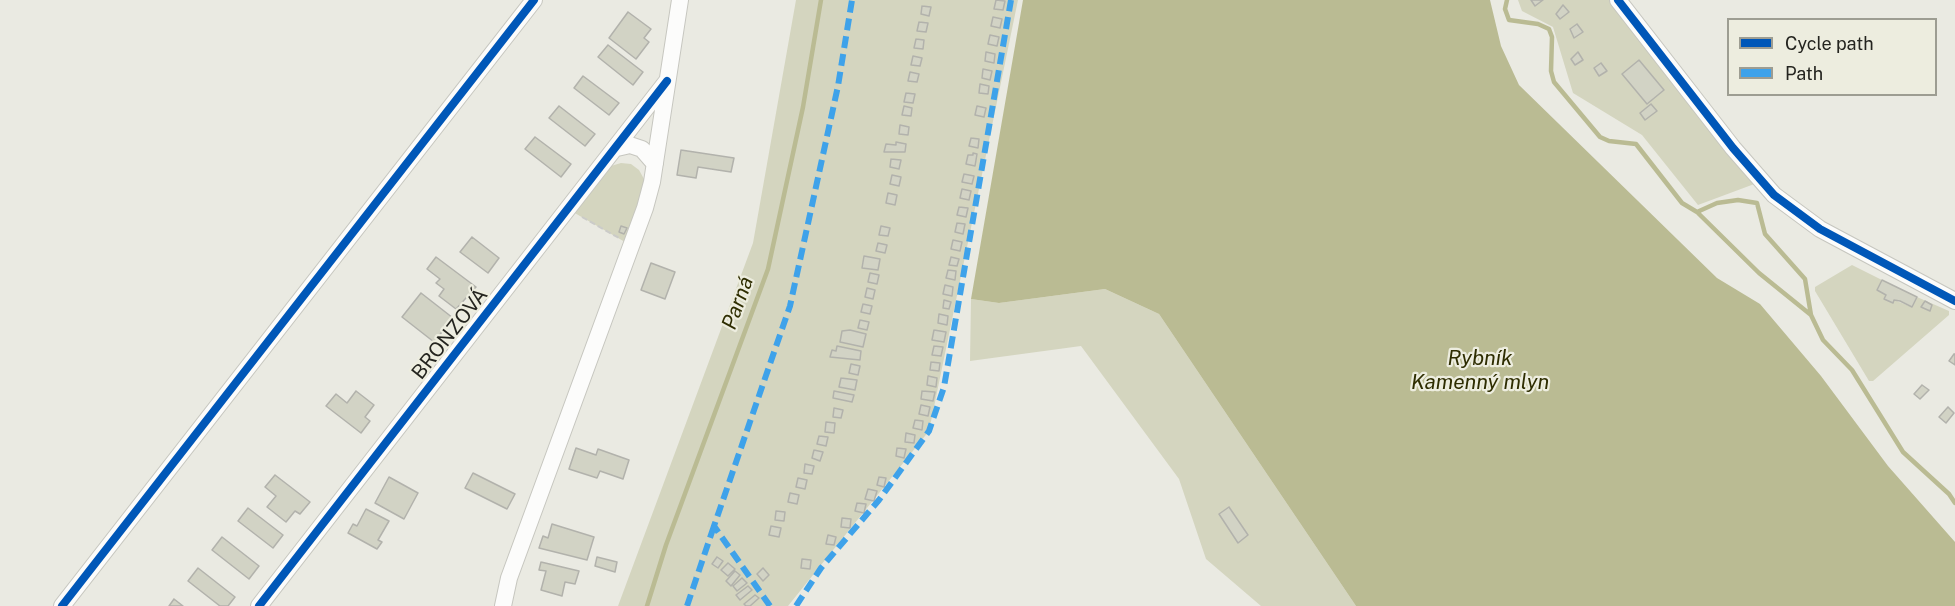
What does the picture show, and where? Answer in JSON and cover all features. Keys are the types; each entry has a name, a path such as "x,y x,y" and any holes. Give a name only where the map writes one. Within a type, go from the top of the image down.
{"street":[{"path":"62,606 534,0"},
{"path":"1618,0 1733,148 1774,195 1821,229 1955,301"},
{"name":"BRONZOVÁ","path":"503,606 509,578 645,208 655,164 676,3"},
{"name":"BRONZOVÁ","path":"259,606 667,81"},
{"path":"617,148 636,147 648,153 655,164"}],"path":[{"path":"573,212 625,242"}],"shaded area":[{"path":"796,0 1018,0 929,431 788,606 618,606 753,243"},
{"path":"1518,0 1614,0 1757,183 1698,205 1642,135 1573,93 1553,27 1522,11"},
{"path":"621,163 631,164 639,170 644,179 643,192 625,242 573,212 611,166"},
{"path":"1852,265 1882,280 1877,290 1886,295 1884,299 1912,307 1917,297 1949,311 1949,315 1873,381 1869,381 1815,291 1815,287"},
{"path":"1105,289 1159,314 1356,606 1261,606 1206,559 1179,479 1081,346 970,361 971,299 999,303"}],"water":[{"name":"Rybník Kamenný mlyn","path":"1023,0 1490,0 1501,46 1519,85 1717,278 1760,304 1821,376 1888,466 1955,542 1955,606 1356,606 1159,314 1105,289 999,303 971,299"}],"building":[{"path":"996,0 1005,1 1003,10 994,9"},
{"path":"1531,0 1543,0 1535,6"},
{"path":"1563,5 1569,12 1560,19 1556,14"},
{"path":"922,6 931,7 929,16 921,14"},
{"path":"628,12 651,29 644,38 649,42 636,59 609,38"},
{"path":"993,17 1002,19 1000,28 991,26"},
{"path":"919,22 928,23 926,32 917,31"},
{"path":"1577,24 1583,32 1574,38 1570,29"},
{"path":"990,35 999,37 997,46 988,44"},
{"path":"916,39 924,40 923,49 914,48"},
{"path":"608,45 643,72 633,85 598,57"},
{"path":"986,52 995,54 994,63 985,61"},
{"path":"1578,52 1583,60 1575,65 1571,59"},
{"path":"913,56 922,58 920,66 911,65"},
{"path":"1639,60 1664,90 1647,104 1622,74"},
{"path":"1601,63 1607,71 1599,76 1594,68"},
{"path":"983,69 992,71 990,80 982,78"},
{"path":"910,72 919,74 917,82 908,81"},
{"path":"583,76 619,103 609,115 574,88"},
{"path":"980,84 989,86 988,94 979,93"},
{"path":"906,93 915,94 913,103 904,102"},
{"path":"1651,104 1657,111 1645,120 1640,113"},
{"path":"559,106 595,134 585,146 549,118"},
{"path":"904,106 912,108 911,116 902,115"},
{"path":"977,106 986,108 984,117 975,115"},
{"path":"900,125 909,127 908,135 899,134"},
{"path":"535,137 571,164 561,177 525,149"},
{"path":"971,138 979,139 978,148 969,146"},
{"path":"896,142 906,144 905,152 884,152 886,144 896,145"},
{"path":"681,150 734,158 731,172 698,167 696,178 677,175"},
{"path":"973,153 977,154 975,166 966,164 968,155 973,155"},
{"path":"891,159 901,160 899,169 890,167"},
{"path":"964,174 974,176 972,184 962,182"},
{"path":"892,175 901,177 899,186 890,184"},
{"path":"962,189 971,191 969,200 960,198"},
{"path":"888,193 897,195 895,205 886,203"},
{"path":"959,207 968,208 966,217 957,215"},
{"path":"957,223 965,224 963,234 955,232"},
{"path":"621,226 627,228 624,234 619,232"},
{"path":"881,226 890,228 888,236 879,235"},
{"path":"472,237 499,258 488,273 460,252"},
{"path":"953,240 962,242 960,251 951,249"},
{"path":"878,243 887,245 885,253 876,251"},
{"path":"864,256 880,259 878,270 862,268"},
{"path":"436,257 476,287 456,309 439,296 444,289 436,283 440,279 427,269"},
{"path":"951,257 959,259 957,266 949,265"},
{"path":"651,263 675,272 665,299 641,290"},
{"path":"948,270 956,271 955,280 946,278"},
{"path":"870,273 879,275 877,284 868,282"},
{"path":"1882,280 1917,297 1912,307 1900,301 1894,300 1893,303 1884,299 1886,295 1877,290"},
{"path":"945,285 953,287 952,296 943,294"},
{"path":"867,288 875,290 873,299 865,297"},
{"path":"421,293 453,318 434,342 402,317"},
{"path":"944,300 951,302 949,309 943,308"},
{"path":"1925,301 1932,305 1930,311 1921,307"},
{"path":"863,304 872,306 870,314 861,312"},
{"path":"939,314 948,316 947,325 938,323"},
{"path":"860,320 869,322 867,330 858,328"},
{"path":"850,330 866,334 863,347 840,342 842,331"},
{"path":"934,330 946,332 944,342 932,340"},
{"path":"837,346 861,351 860,360 830,357 832,350 836,351"},
{"path":"934,346 943,347 941,356 932,355"},
{"path":"1955,354 1955,365 1949,361"},
{"path":"931,362 940,363 939,371 930,370"},
{"path":"851,364 860,366 858,375 849,373"},
{"path":"928,376 937,378 936,387 927,385"},
{"path":"841,378 857,380 855,390 839,387"},
{"path":"1922,385 1929,390 1920,399 1914,394"},
{"path":"356,391 374,405 365,417 370,421 361,433 326,406 336,394 347,403"},
{"path":"834,391 854,395 852,402 833,398"},
{"path":"922,391 935,392 933,401 921,399"},
{"path":"921,405 930,407 928,416 919,414"},
{"path":"1948,407 1954,413 1946,423 1939,417"},
{"path":"834,408 843,410 841,418 833,417"},
{"path":"915,420 923,421 922,430 913,428"},
{"path":"826,422 835,423 834,433 825,432"},
{"path":"906,433 915,435 914,443 905,442"},
{"path":"819,436 828,437 826,446 817,444"},
{"path":"576,448 596,455 598,449 629,460 623,479 600,471 597,478 569,469"},
{"path":"897,448 906,449 904,458 896,456"},
{"path":"814,450 823,452 820,461 812,458"},
{"path":"805,464 814,466 812,474 804,473"},
{"path":"473,473 515,494 507,509 465,488"},
{"path":"275,475 310,502 300,514 295,511 286,522 267,507 276,496 265,487"},
{"path":"389,477 418,493 404,519 375,503"},
{"path":"879,477 886,478 884,487 877,485"},
{"path":"798,478 807,480 805,489 796,487"},
{"path":"868,489 877,491 874,501 865,499"},
{"path":"790,493 799,495 797,504 788,502"},
{"path":"857,503 866,504 864,513 855,511"},
{"path":"1229,507 1248,535 1238,543 1219,514"},
{"path":"248,508 283,535 273,548 238,521"},
{"path":"366,509 389,521 378,540 382,542 377,549 348,533 353,524 357,526"},
{"path":"776,511 785,512 784,521 775,520"},
{"path":"842,518 851,519 850,528 841,527"},
{"path":"552,524 594,537 587,560 539,548 543,536 548,538"},
{"path":"771,526 781,528 779,537 769,535"},
{"path":"828,535 836,537 834,545 826,544"},
{"path":"222,537 259,566 249,579 212,550"},
{"path":"597,557 617,562 615,572 595,566"},
{"path":"717,557 723,561 718,568 712,564"},
{"path":"802,559 811,560 810,569 801,568"},
{"path":"541,562 579,571 575,584 565,582 562,596 541,590 546,571 539,570"},
{"path":"728,563 735,569 728,576 721,570"},
{"path":"198,568 235,597 228,606 220,606 188,581"},
{"path":"763,568 769,575 763,581 757,574"},
{"path":"735,571 740,575 731,586 726,581"},
{"path":"742,578 747,583 737,591 733,586"},
{"path":"748,586 752,590 740,600 736,595"},
{"path":"755,595 759,598 750,606 744,604"},
{"path":"174,599 183,606 169,606"}],"waterway":[{"name":"Parná","path":"647,606 666,545 768,269 803,107 821,0"},
{"path":"1507,0 1505,9 1509,20 1538,24 1549,29 1552,37 1551,71 1554,82 1600,137 1609,141 1636,144 1682,203 1697,212 1759,273 1811,315 1823,340 1852,370 1903,452 1949,494 1955,503"},
{"path":"1697,212 1717,203 1738,200 1757,203 1765,234 1805,279 1811,315"}],"marked path":[{"path":"770,606 714,526 790,306 838,86 852,0"},
{"path":"796,606 821,568 879,500 929,431 944,387 1011,0"},
{"path":"687,606 714,526"}],"cycle path":[{"path":"62,606 534,0"},
{"path":"1618,0 1733,148 1774,195 1820,229 1955,301"},
{"path":"259,606 667,81"}]}
